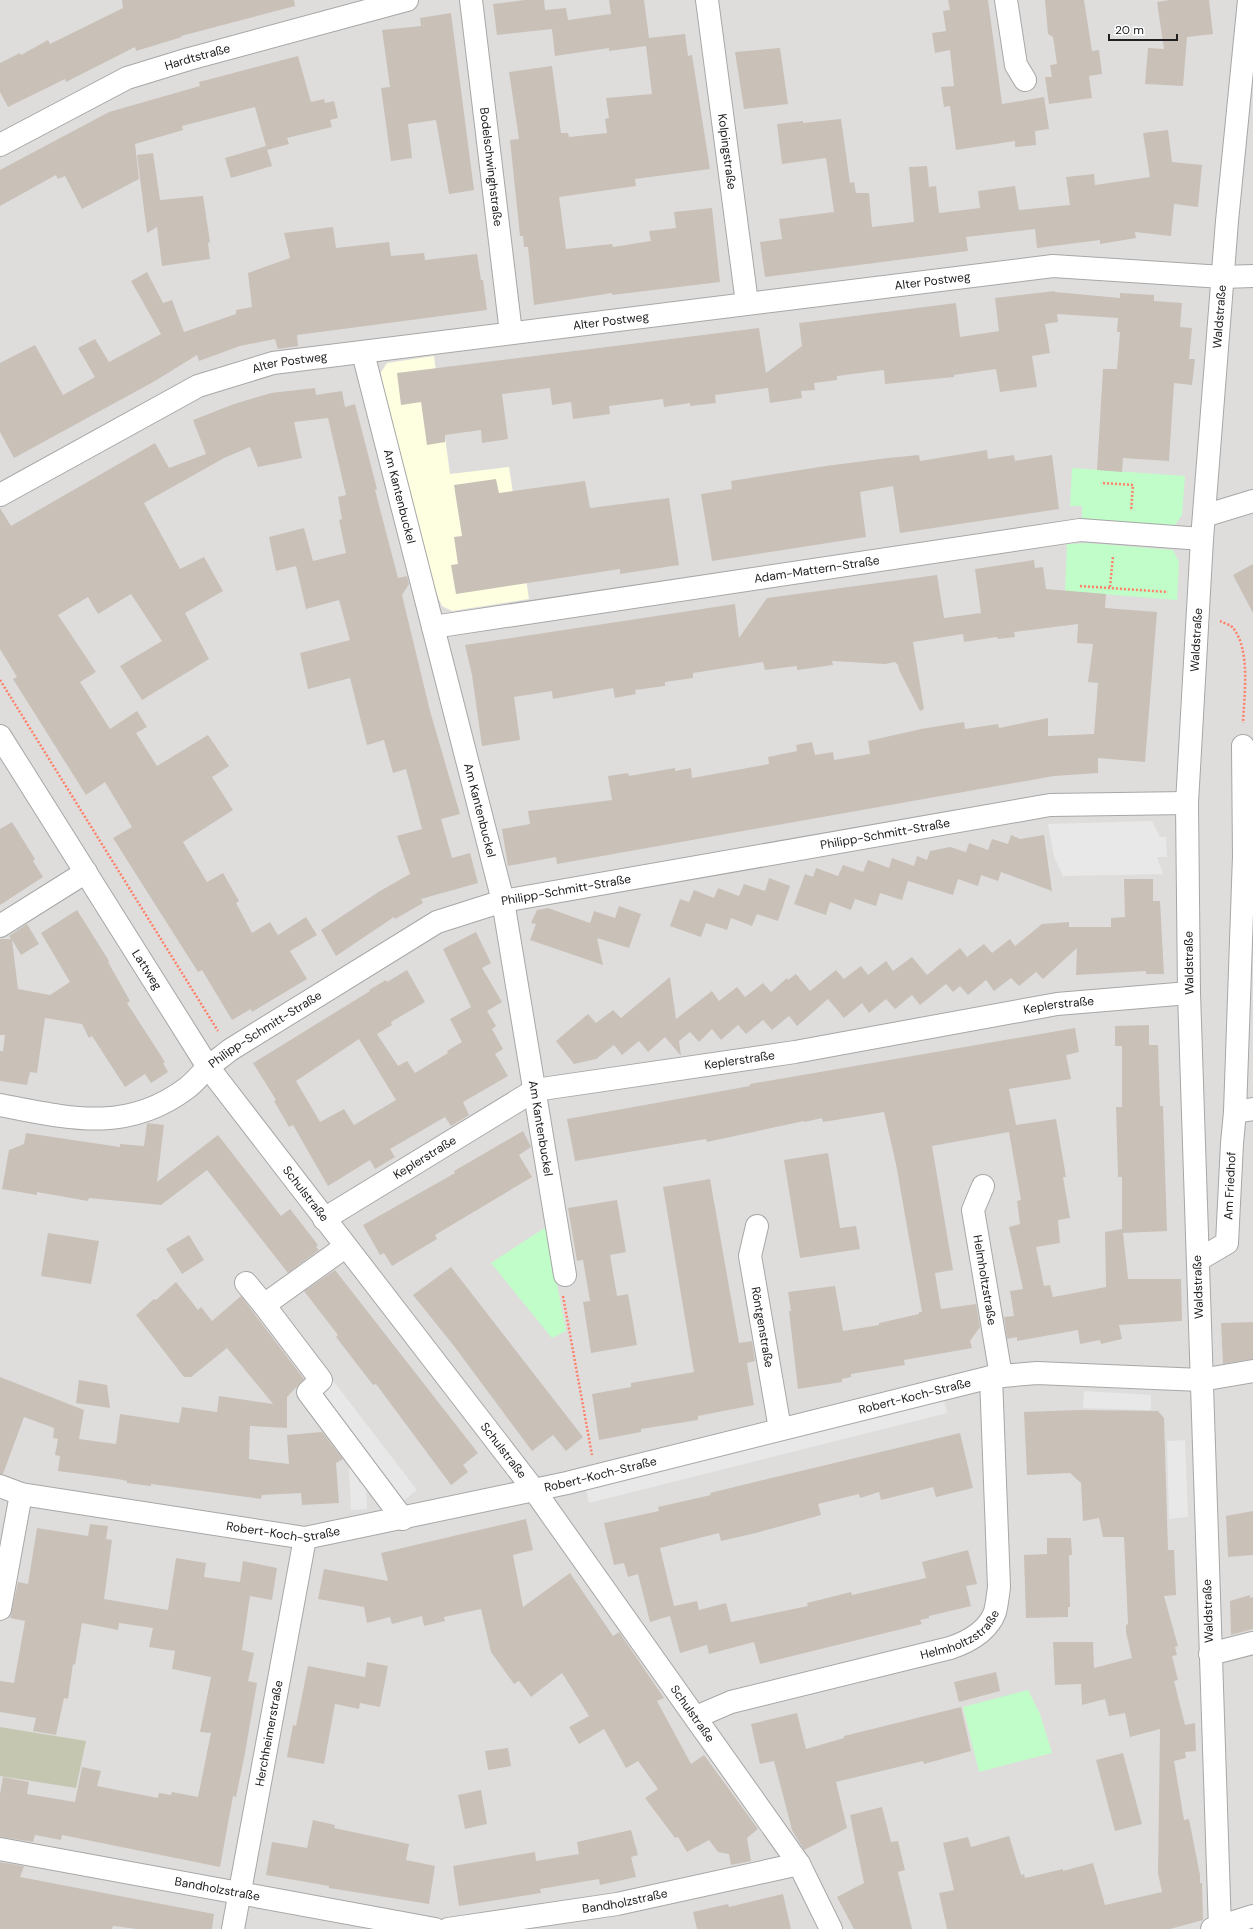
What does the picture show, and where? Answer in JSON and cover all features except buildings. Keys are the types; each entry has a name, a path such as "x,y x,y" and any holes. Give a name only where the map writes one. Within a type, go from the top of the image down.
{"street":[{"name":"Hardtstraße","path":"0,145 127,78 189,59 407,0"},
{"name":"Bodelschwinghstraße","path":"471,0 511,333"},
{"name":"Kolpingstraße","path":"707,0 747,303"},
{"path":"1006,0 1016,65 1025,80"},
{"name":"Waldstraße","path":"1217,1928 1210,1654 1189,993 1187,803 1202,539 1227,221 1249,0"},
{"name":"Alter Postweg","path":"0,495 198,386 273,363 1053,266 1223,277 1253,276"},
{"name":"Am Kantenbuckel","path":"363,352 503,901 565,1275"},
{"path":"1204,516 1253,501"},
{"name":"Adam-Mattern-Straße","path":"433,627 1080,530 1202,539"},
{"name":"Lattweg","path":"0,736 208,1067"},
{"path":"1243,746 1244,1111"},
{"name":"Philipp-Schmitt-Straße","path":"0,1105 64,1118 109,1120 134,1114 157,1106 187,1088 208,1067 230,1050 437,922 503,901 1050,805 1187,803"},
{"path":"0,926 86,872"},
{"name":"Keplerstraße","path":"324,1219 535,1090 795,1052 1057,1004 1189,993"},
{"name":"Schulstraße","path":"208,1067 345,1247 534,1490 799,1864 831,1929"},
{"name":"Am Friedhof","path":"1198,1260 1227,1243 1232,1143 1244,1111"},
{"name":"Helmholtzstraße","path":"696,1717 731,1702 950,1648 968,1641 983,1629 994,1612 999,1587 996,1376 973,1210 983,1186"},
{"name":"Röntgenstraße","path":"757,1226 750,1256 780,1429"},
{"path":"264,1305 345,1247"},
{"path":"246,1283 321,1380 308,1392 404,1519"},
{"name":"Robert-Koch-Straße","path":"0,1486 21,1494 306,1538 404,1519 534,1490 996,1376 1037,1374 1201,1380 1253,1371"},
{"path":"0,1609 21,1494"},
{"name":"Herchheimerstraße","path":"233,1929 306,1538"},
{"path":"1210,1654 1253,1643"},
{"name":"Bandholzstraße","path":"0,1849 435,1929"},
{"name":"Bandholzstraße","path":"448,1929 617,1904 799,1864"},
{"path":"1217,1928 1253,1916"}],"path":[{"path":"1103,483 1133,485 1110,587"},
{"path":"1080,586 1168,592"},
{"path":"1214,618 1233,627 1241,642 1244,654 1243,746"},
{"path":"0,680 230,1050"},
{"path":"565,1275 560,1280 596,1475"}],"shaded area":[{"path":"0,0 1253,0 1253,1929 0,1929"},
{"path":"434,356 450,474 509,467 529,599 452,611 442,606 436,593 380,374 387,363"},
{"path":"1152,821 1160,837 1166,837 1167,857 1157,857 1163,874 1063,876 1054,857 1048,824"},
{"path":"331,1378 417,1490 399,1504 315,1392"},
{"path":"1084,1391 1151,1395 1151,1410 1083,1408"},
{"path":"943,1396 947,1413 589,1503 585,1485"},
{"path":"1185,1440 1188,1517 1169,1519 1167,1441"},
{"path":"349,1466 358,1466 359,1483 366,1483 367,1509 351,1510"},
{"path":"0,1727 86,1741 76,1788 0,1776"}],"green space":[{"path":"1072,468 1185,476 1182,515 1174,526 1082,518 1082,506 1070,506"},
{"path":"1088,543 1173,550 1179,562 1177,600 1065,591 1067,544"},
{"path":"546,1227 566,1331 552,1338 491,1263"},
{"path":"1028,1690 1040,1714 1052,1753 979,1772 963,1707"}]}
